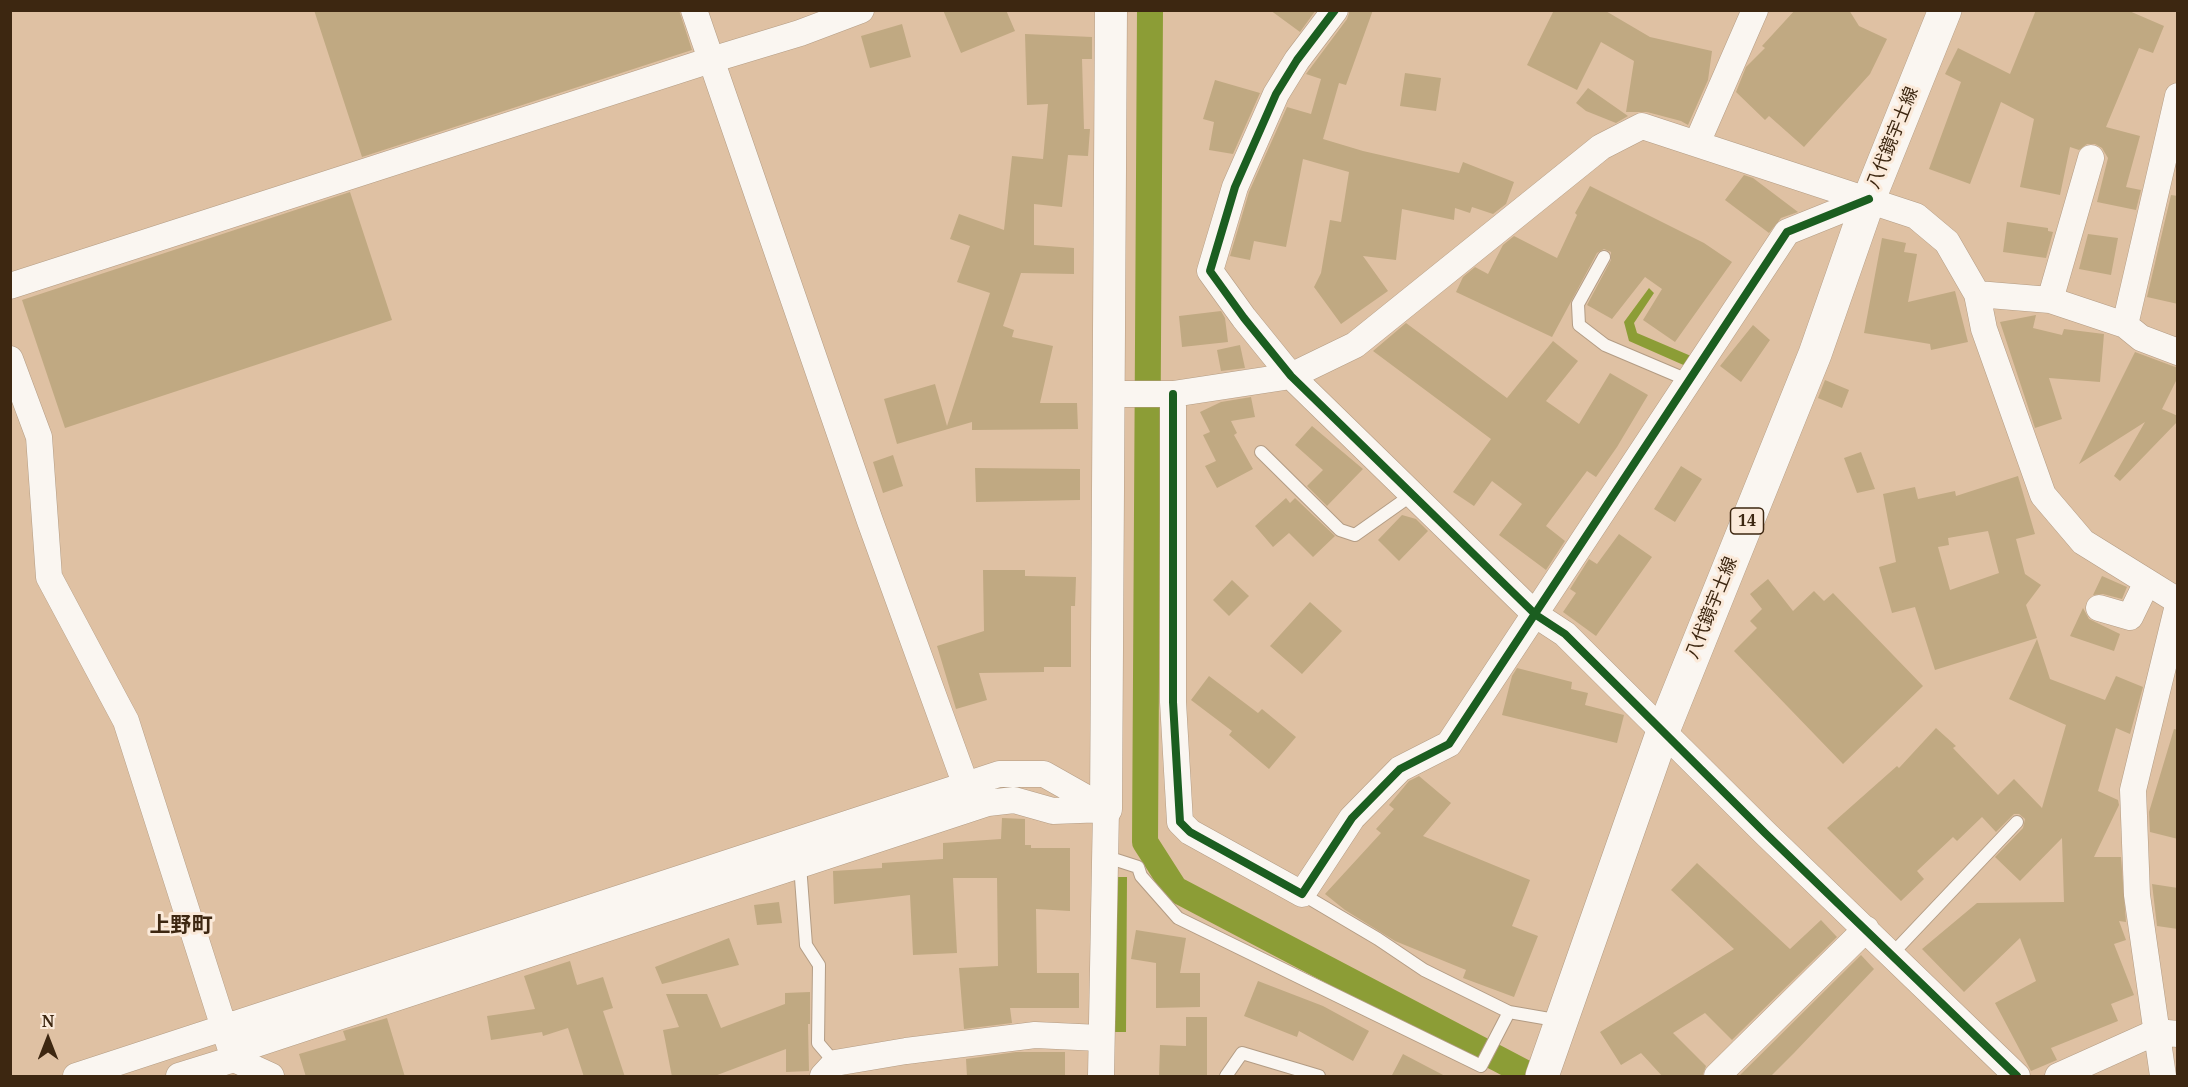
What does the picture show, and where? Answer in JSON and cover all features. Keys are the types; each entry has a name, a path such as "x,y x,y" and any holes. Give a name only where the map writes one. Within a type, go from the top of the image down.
{"main road":[{"name":"八代鏡宇土線","path":"1542,1077 1662,731 1815,354 1869,199 1945,10"}],"street":[{"path":"694,10 870,521 965,783"},
{"path":"10,286 801,33 861,10"},
{"path":"1101,1077 1100,1038 1107,857 1110,10"},
{"path":"1335,10 1297,60 1276,94 1235,187 1210,271 1291,376 1536,615 1565,634 2017,1077"},
{"path":"1698,143 1755,10"},
{"path":"2125,325 2178,96"},
{"path":"1109,394 1172,394 1291,376 1355,345 1602,147 1642,126 1916,216 1947,242 1977,294 1984,329 2043,495 2083,542 2178,603 2133,790 2138,895 2167,1033 2163,1077"},
{"path":"2050,300 2091,158"},
{"path":"1172,394 1173,702 1180,822 1190,832 1302,894 1352,818 1400,769 1449,744 1787,232 1869,199"},
{"path":"1977,294 2050,300 2125,325 2141,338 2178,352"},
{"path":"10,359 39,437 49,577 126,721 233,1055 271,1077"},
{"path":"2099,608 2130,617 2147,582"},
{"path":"76,1077 224,1026 965,783 999,774 1044,774 1106,809"},
{"path":"179,1077 233,1055 988,803 1014,800 1053,811 1106,809"},
{"path":"791,840 800,866"},
{"path":"712,866 723,891"},
{"path":"1717,1077 1866,929"},
{"path":"2058,1077 2167,1033"},
{"path":"829,1070 1035,1035 1100,1038"}],"lane":[{"path":"1604,257 1578,304 1579,325 1605,345 1690,381"},
{"path":"1261,452 1340,530 1355,535 1413,494"},
{"path":"1892,954 2017,822"},
{"path":"1107,857 1138,867 1141,876 1178,918 1481,1066 1509,1012"},
{"path":"800,866 806,945 819,965 818,1043 829,1070"},
{"path":"1302,894 1378,939 1424,970 1509,1012 1560,1028"},
{"path":"1226,1077 1242,1053 1319,1077"}],"shaded area":[{"path":"1649,288 1654,293 1634,323 1637,333 1691,356 1688,367 1629,341 1624,322"},
{"path":"1116,877 1127,877 1126,1032 1115,1032"}],"building":[{"path":"314,10 679,10 692,50 362,157"},
{"path":"943,10 1006,10 1015,31 961,53"},
{"path":"1270,10 1316,10 1300,32"},
{"path":"1350,10 1373,10 1346,85 1339,83 1323,139 1363,151 1459,173 1463,162 1514,182 1506,204 1493,214 1472,207 1470,213 1455,208 1454,220 1402,209 1396,260 1363,256 1388,291 1341,324 1314,287 1321,273 1330,220 1341,222 1349,172 1303,159 1286,247 1254,241 1250,260 1230,256 1249,192 1287,107 1311,114 1321,79 1306,74 1347,19"},
{"path":"1554,10 1604,10 1650,37 1712,51 1708,80 1688,125 1647,112 1626,112 1634,61 1601,42 1577,90 1527,65"},
{"path":"1795,10 1849,10 1859,26 1887,39 1870,74 1804,147 1769,116 1765,120 1736,92 1746,67 1765,48 1762,46"},
{"path":"2036,10 2127,10 2164,26 2153,53 2139,48 2106,127 2140,136 2126,187 2141,190 2136,210 2097,202 2108,158 2102,148 2095,144 2087,144 2079,150 2070,147 2060,195 2020,187 2034,119 2001,102 1970,184 1929,169 1961,82 1945,74 1958,48 2010,74"},
{"path":"902,24 911,57 870,68 861,36"},
{"path":"1025,34 1092,37 1092,59 1082,59 1084,129 1090,129 1088,156 1068,155 1062,207 1034,204 1034,245 1074,248 1074,274 1021,273 1003,326 1014,330 1012,337 1053,346 1040,403 1077,403 1078,429 972,430 972,422 897,444 884,399 935,384 947,426 990,293 957,282 970,246 950,239 959,214 1004,230 1012,156 1043,159 1048,104 1027,105"},
{"path":"1405,73 1441,78 1436,111 1400,106"},
{"path":"1215,80 1260,93 1233,154 1209,150 1214,122 1203,119"},
{"path":"1588,88 1628,116 1616,123 1586,111 1576,103"},
{"path":"1744,175 1753,178 1798,212 1781,218 1769,233 1725,200"},
{"path":"1590,186 1704,243 1732,262 1675,342 1643,320 1662,289 1645,277 1612,319 1587,305 1611,260 1611,252 1604,249 1597,253 1552,337 1456,292 1463,277 1475,267 1488,274 1503,245 1514,236 1557,258 1577,215 1575,213"},
{"path":"350,192 392,320 65,428 22,300"},
{"path":"2171,195 2178,196 2178,304 2147,297"},
{"path":"2007,222 2048,228 2048,231 2053,232 2046,258 2003,252"},
{"path":"2088,234 2118,238 2111,275 2079,269"},
{"path":"1882,238 1906,243 1904,252 1917,254 1908,302 1955,291 1968,342 1931,350 1930,344 1864,333"},
{"path":"1221,311 1225,318 1228,342 1182,347 1179,316"},
{"path":"2036,315 2033,328 2062,335 2064,329 2104,334 2100,382 2049,378 2062,419 2035,428 2000,322"},
{"path":"1406,323 1507,398 1553,341 1578,361 1546,401 1579,424 1610,373 1648,395 1596,477 1587,471 1546,526 1565,541 1546,570 1499,535 1522,504 1492,481 1474,506 1453,492 1491,439 1373,351"},
{"path":"1753,325 1770,340 1741,382 1720,366"},
{"path":"1240,345 1245,368 1221,371 1217,350"},
{"path":"2135,352 2178,368 2178,377 2162,409 2178,416 2178,421 2120,481 2114,476 2145,422 2079,464"},
{"path":"1825,380 1849,390 1842,408 1818,398"},
{"path":"1251,397 1255,417 1231,421 1237,433 1234,435 1253,469 1217,488 1205,466 1216,461 1203,435 1210,432 1200,412 1221,402"},
{"path":"1312,426 1363,469 1327,506 1307,486 1323,470 1295,445"},
{"path":"1861,452 1875,489 1857,493 1844,458"},
{"path":"893,455 903,486 883,493 873,462"},
{"path":"1681,466 1702,479 1675,522 1654,509"},
{"path":"975,468 1080,469 1080,500 976,502"},
{"path":"2018,476 2035,534 2016,539 2025,574 2041,585 2026,605 2037,638 1935,670 1915,607 1892,613 1879,567 1896,562 1883,494 1915,487 1918,499 1955,491 1956,496","holes":["1988,531 1999,573 1950,590 1938,547 1949,545 1948,538"]},
{"path":"1286,498 1290,503 1295,498 1335,536 1313,557 1289,533 1273,547 1255,526"},
{"path":"1402,515 1416,519 1428,531 1399,561 1378,540"},
{"path":"1619,534 1652,557 1596,636 1563,612 1576,593 1570,589 1589,559 1597,564"},
{"path":"983,570 1025,570 1025,576 1076,577 1075,606 1071,606 1071,667 1044,667 1044,672 979,673 987,700 956,709 937,646 984,631"},
{"path":"2102,576 2127,587 2122,599 2103,594 2093,595"},
{"path":"1768,579 1793,611 1814,591 1824,601 1833,593 1923,686 1843,764 1734,651 1757,628 1750,621 1762,609 1750,594"},
{"path":"1232,580 1249,596 1229,616 1213,600"},
{"path":"1310,602 1342,631 1302,674 1270,646"},
{"path":"2083,608 2089,619 2120,634 2114,651 2070,636"},
{"path":"2037,639 2050,679 2105,700 2116,676 2143,687 2130,734 2116,728 2098,791 2118,800 2119,805 2094,857 2121,857 2126,922 2119,921 2126,940 2114,944 2134,995 2111,1004 2118,1021 2051,1048 2057,1060 2031,1071 1995,1003 2036,981 2020,938 1964,992 1922,949 1977,903 2064,902 2062,838 2020,881 1995,857 2023,828 2025,819 2019,814 2014,814 1996,832 1982,817 1957,841 1953,837 1917,871 1924,879 1901,901 1827,828 1897,766 1899,768 1936,728 1956,746 1953,748 1998,795 2014,779 2042,808 2066,725 2009,699"},
{"path":"1517,668 1572,682 1571,689 1588,693 1585,705 1624,715 1617,743 1502,715 1512,676"},
{"path":"1209,676 1258,713 1262,709 1296,737 1269,769 1229,735 1232,731 1191,700"},
{"path":"2174,729 2178,730 2178,839 2150,832 2149,812"},
{"path":"1419,776 1451,803 1423,836 1530,880 1512,926 1538,936 1514,997 1463,978 1466,970 1395,941 1345,910 1325,894 1381,833 1376,829 1394,809 1389,805 1409,781"},
{"path":"1002,818 1025,819 1025,845 1031,845 1031,848 1070,848 1070,911 1036,909 1037,973 1079,973 1079,1008 1010,1008 1012,1023 964,1029 959,968 998,966 997,878 953,878 957,953 913,955 910,895 834,904 833,871 882,868 882,863 943,859 943,843 1001,839"},
{"path":"1697,863 1790,949 1821,920 1837,937 1732,1040 1705,1013 1673,1033 1706,1066 1702,1077 1663,1077 1641,1053 1621,1065 1600,1032 1734,949 1671,890"},
{"path":"2152,884 2178,888 2178,929 2157,926"},
{"path":"779,902 782,923 757,925 754,905"},
{"path":"1136,930 1186,938 1180,973 1200,973 1200,1007 1156,1008 1156,963 1131,959"},
{"path":"729,938 739,965 662,984 655,967"},
{"path":"1861,955 1874,969 1770,1077 1738,1077"},
{"path":"570,961 577,985 603,977 613,1008 603,1011 625,1077 584,1077 568,1028 543,1036 542,1032 491,1040 487,1016 535,1009 524,976"},
{"path":"1258,981 1323,1006 1369,1031 1353,1061 1299,1031 1297,1037 1244,1016"},
{"path":"810,992 809,1071 786,1072 786,1049 712,1077 672,1077 663,1030 679,1027 666,994 707,994 721,1028 785,1004 785,993"},
{"path":"1186,1017 1207,1017 1207,1077 1159,1077 1160,1045 1186,1046"},
{"path":"387,1018 405,1077 306,1077 299,1054 346,1040 343,1031"},
{"path":"1016,1052 1065,1052 1065,1077 967,1077 966,1059"},
{"path":"1403,1054 1447,1077 1391,1077"}],"waterway":[{"path":"1150,10 1145,842 1175,889 1531,1076"}],"cycle path":[{"path":"1335,10 1297,60 1276,94 1235,187 1210,271 1291,376 1536,615 1565,634 1765,833 2017,1076"},
{"path":"1173,394 1173,702 1180,822 1190,832 1302,894 1352,818 1400,769 1449,744 1787,232 1869,199"}],"district":[{"name":"上野町","path":"181,926"}]}
